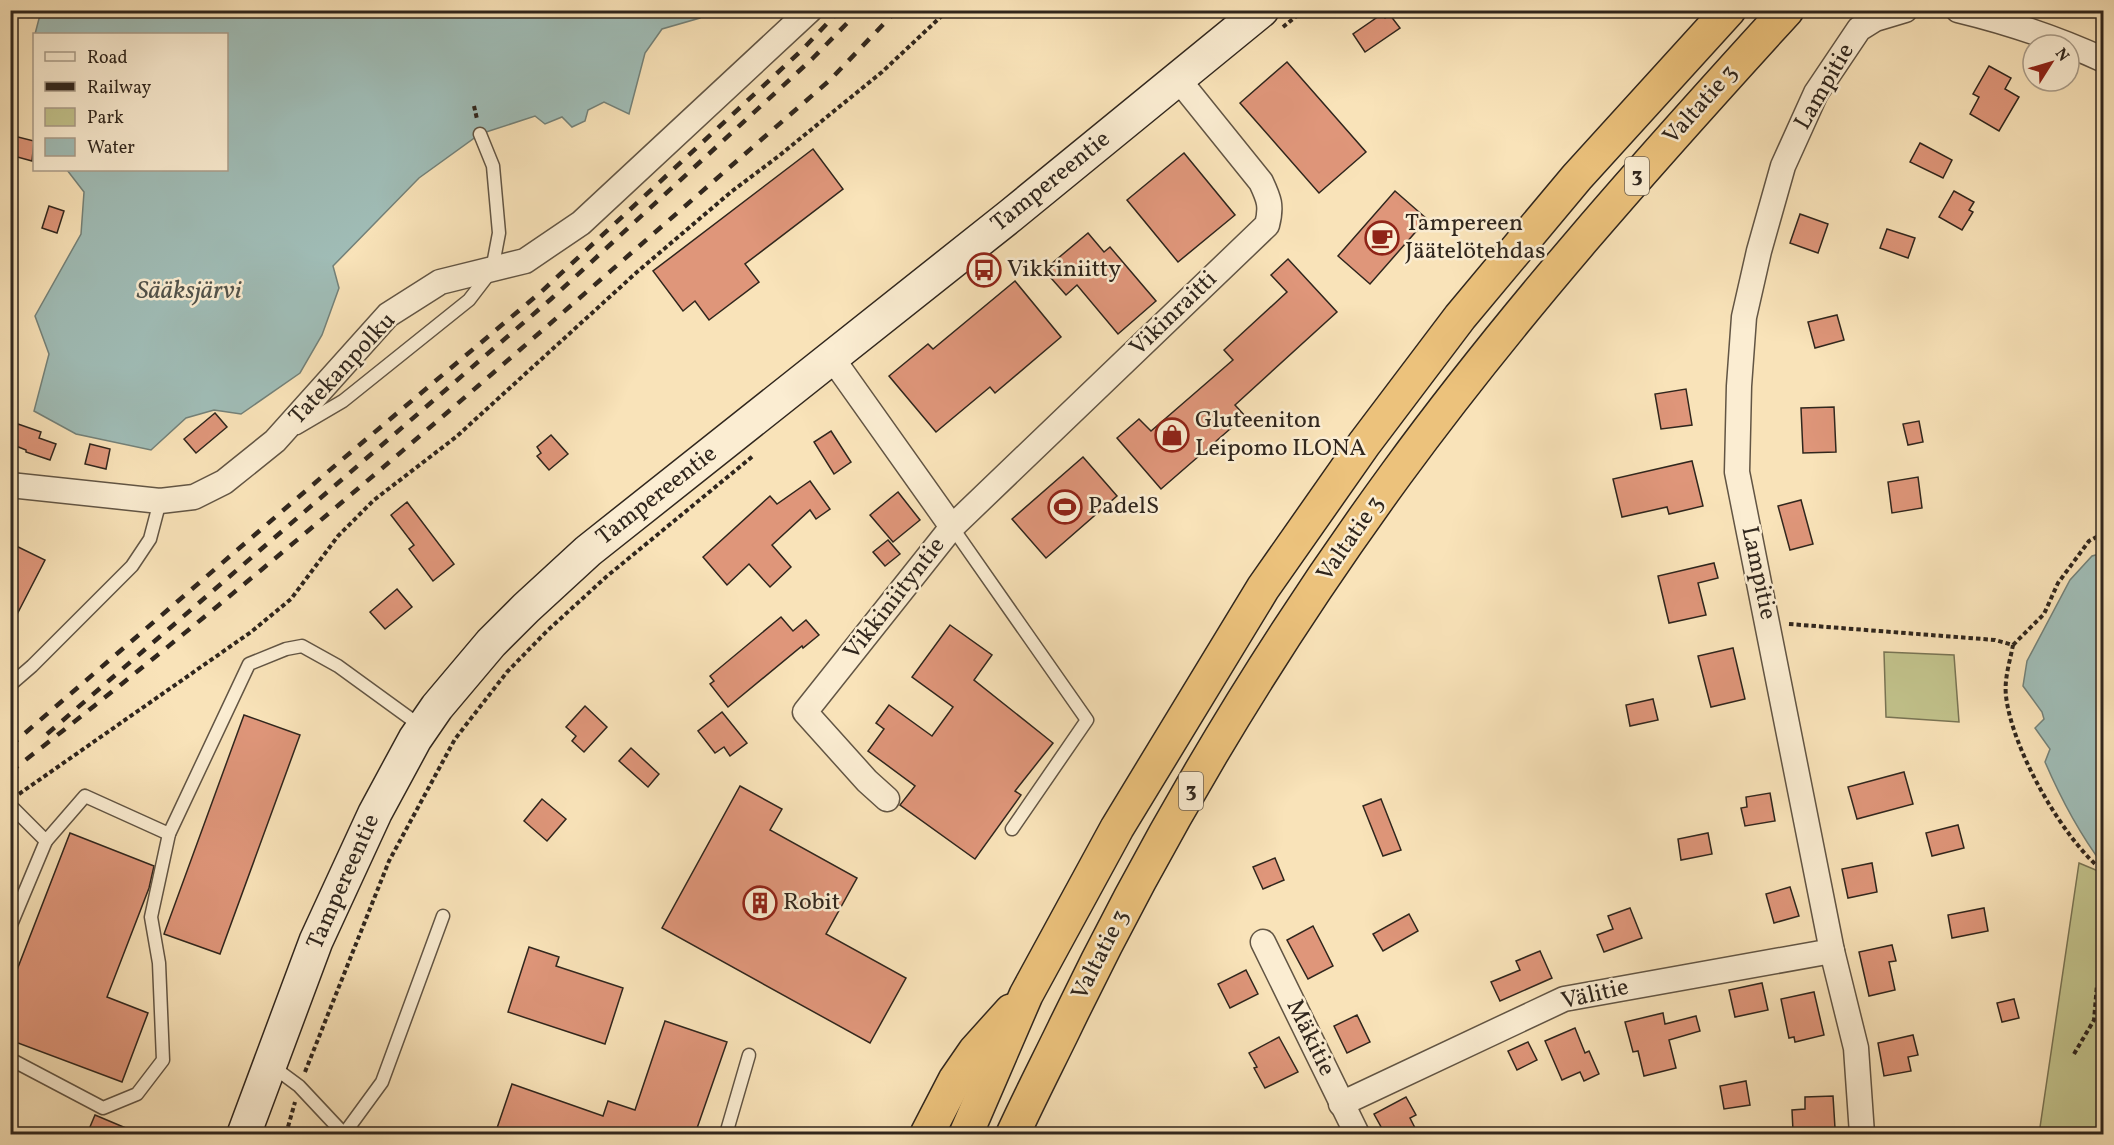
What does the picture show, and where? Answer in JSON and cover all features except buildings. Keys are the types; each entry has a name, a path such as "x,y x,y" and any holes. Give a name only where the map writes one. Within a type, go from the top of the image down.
{"highway":[{"name":"Valtatie 3","path":"966,1134 1026,995 1117,828 1263,588 1364,444 1474,299 1577,177 1729,10"},
{"name":"Valtatie 3","path":"1015,1132 1099,956 1153,855 1241,705 1304,606 1397,473 1493,348 1632,181 1786,10"},
{"path":"927,1134 955,1080 975,1051 1026,995"}],"main road":[{"name":"Tampereentie","path":"244,1134 316,941 375,813 423,728 491,643 562,574 641,508 832,358 1178,79 1269,22"}],"street":[{"name":"Tatekanpolku","path":"10,485 160,501 194,496 224,482 275,441 388,315 440,282 525,261 581,223 810,10"},
{"name":"Lampitie","path":"1862,1134 1856,1048 1832,951 1737,472 1739,386 1744,317 1759,251 1783,166 1816,93 1859,29 1875,19 1905,10"},
{"path":"1958,10 1997,19 2070,45 2103,60"},
{"name":"Vikinraitti","path":"952,527 1267,225 1271,211 1261,182 1178,79"},
{"name":"Vikkiniityntie","path":"832,358 952,527 805,712 886,799"},
{"name":"Mäkitie","path":"1263,942 1357,1134"},
{"name":"Välitie","path":"1341,1104 1564,999 1832,951"}],"lane":[{"path":"275,441 343,401 469,300 492,270 500,233 493,166 480,134"},
{"path":"10,685 132,566 150,539 160,501"},
{"path":"952,527 1087,720 1012,829"},
{"path":"10,1059 103,1108 137,1094 163,1060 159,963 151,917 169,834 249,664 286,649 302,646 338,666 423,728"},
{"path":"10,927 46,841 85,796 169,834"},
{"path":"10,811 14,809 46,841"},
{"path":"271,1065 299,1086 344,1134 382,1082 443,916"},
{"path":"726,1134 749,1055"}],"path":[{"path":"10,799 251,632 291,599 338,536 374,501 456,437 637,272 731,192 780,156 882,72 948,10"},
{"path":"1269,22 1304,10"},
{"path":"286,1134 299,1086 388,861 455,739 507,672 547,631 606,577 758,452"},
{"path":"2103,532 2089,541 2058,583 2044,614 2013,645 2006,693 2010,717 2034,777 2066,828 2103,872"},
{"path":"1768,622 1995,640 2013,645"},
{"path":"2074,1054 2094,1020 2097,985 2103,981"}],"green space":[{"path":"1884,652 1954,655 1959,722 1886,717"},
{"path":"2079,863 2103,873 2103,1134 2039,1134"}],"water":[{"name":"Sääksjärvi","path":"41,11 706,11 700,18 662,29 645,53 629,114 604,102 588,110 585,121 572,127 562,117 545,124 535,116 480,134 419,178 333,266 339,288 322,335 300,373 241,414 214,410 186,418 151,450 76,434 34,411 49,354 35,316 81,234 84,192 68,171 228,171 228,33 35,33"},
{"path":"2104,553 2103,865 2078,828 2051,776 2045,762 2050,749 2035,728 2044,719 2042,712 2023,686 2027,661 2070,580 2092,556"}],"railway":[{"path":"10,746 338,463 541,292 802,50 840,10"},
{"path":"47,734 551,299 812,59 860,10"},
{"path":"10,772 220,604 425,432 830,80 897,10"}],"place":[{"name":"Tampereen Jäätelötehdas","path":"1382,238"},
{"name":"Vikkiniitty","path":"984,270"},
{"name":"Gluteeniton Leipomo ILONA","path":"1172,435"},
{"name":"PadelS","path":"1065,507"},
{"name":"Robit","path":"760,903"}]}
